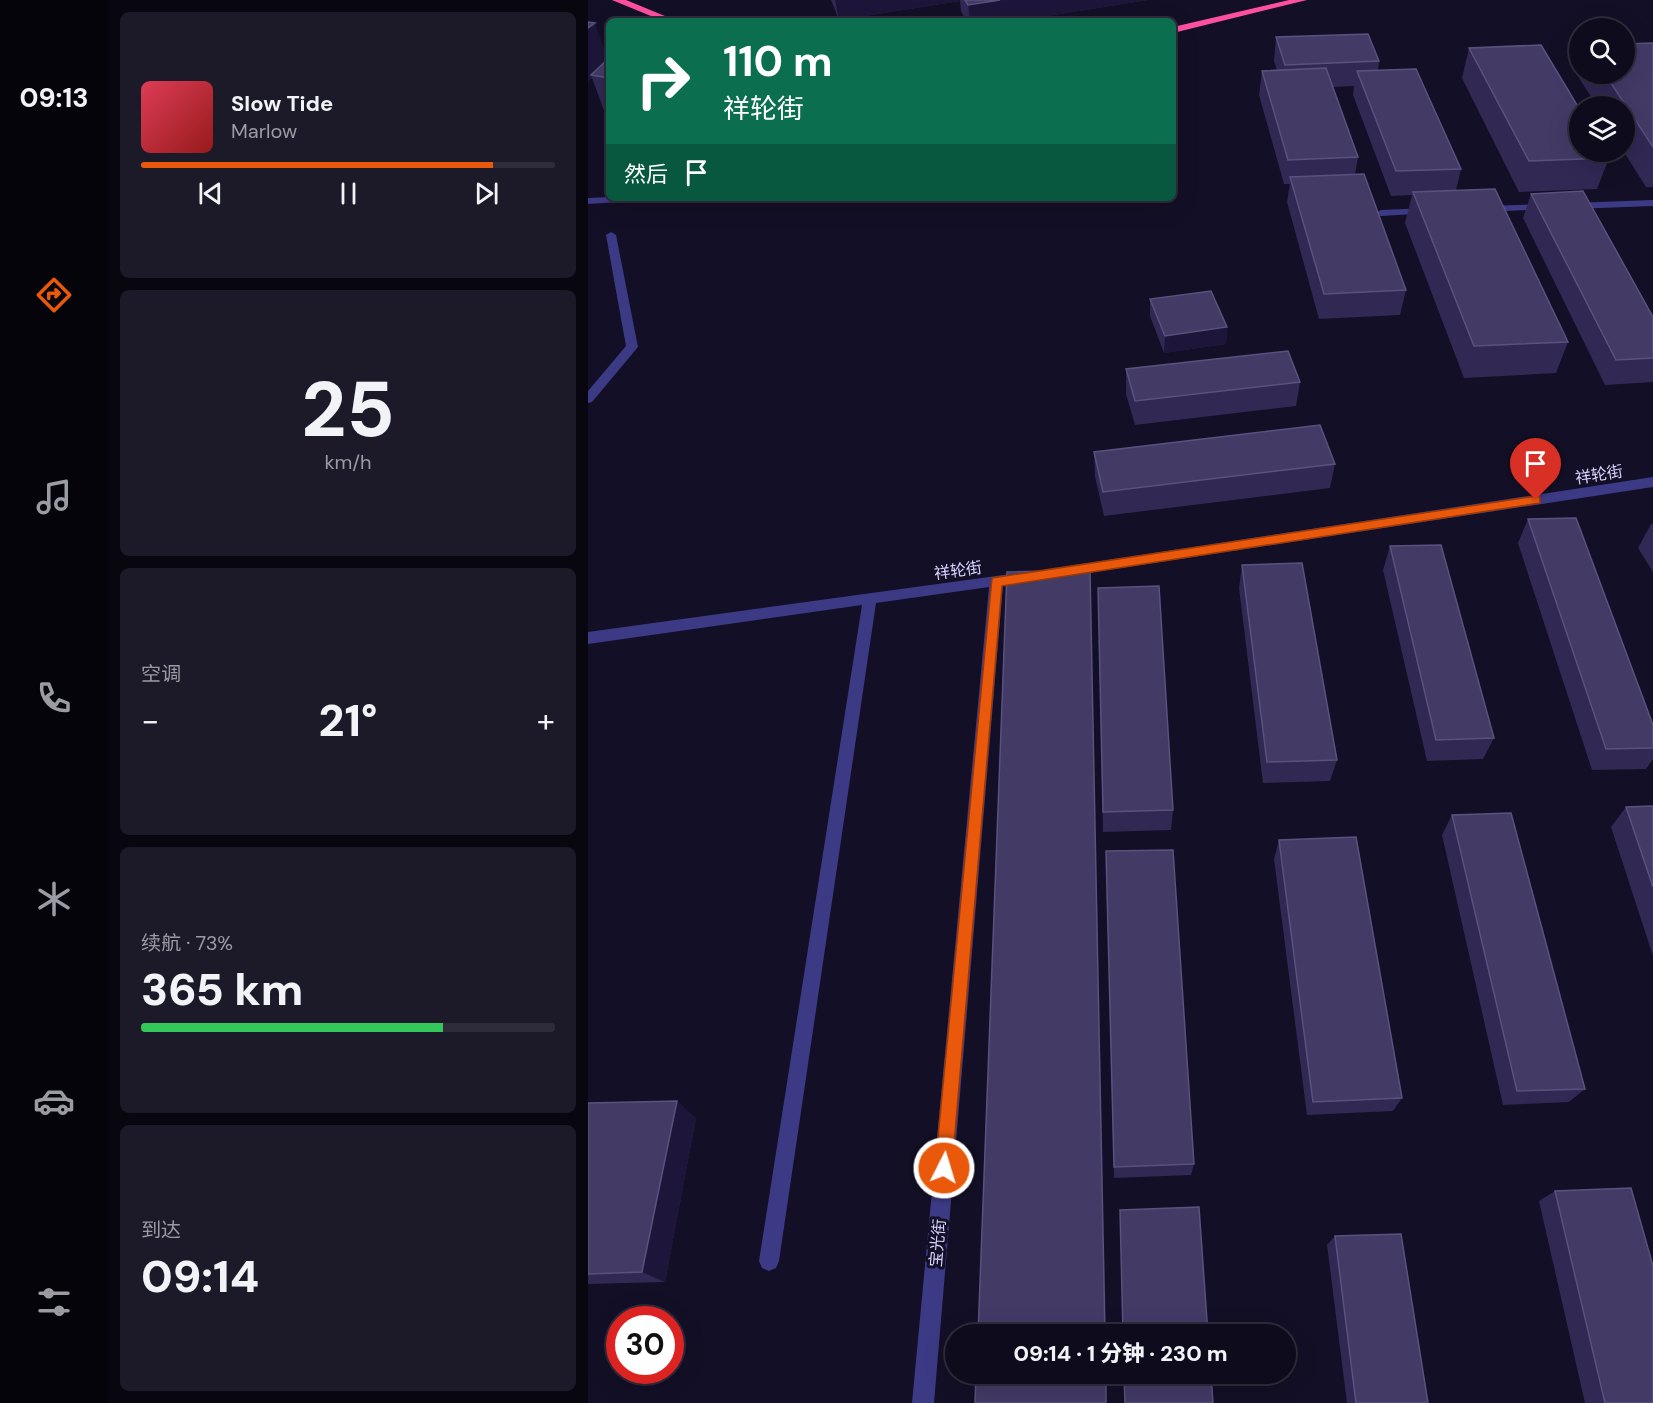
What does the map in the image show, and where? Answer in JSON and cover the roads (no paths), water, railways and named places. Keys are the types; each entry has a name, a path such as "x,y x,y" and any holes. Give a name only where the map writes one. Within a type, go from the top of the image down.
{"highway":[{"path":"617,0 664,18"},
{"path":"1176,29 1302,0"}],"street":[{"path":"588,201 606,199"},
{"path":"1475,210 1653,203"},
{"path":"1381,213 1440,211"},
{"path":"588,399 632,347 611,235"},
{"name":"祥轮街","path":"588,638 996,582 1653,482"},
{"name":"宝光街","path":"923,1403 996,582"},
{"path":"769,1261 870,599"}]}
